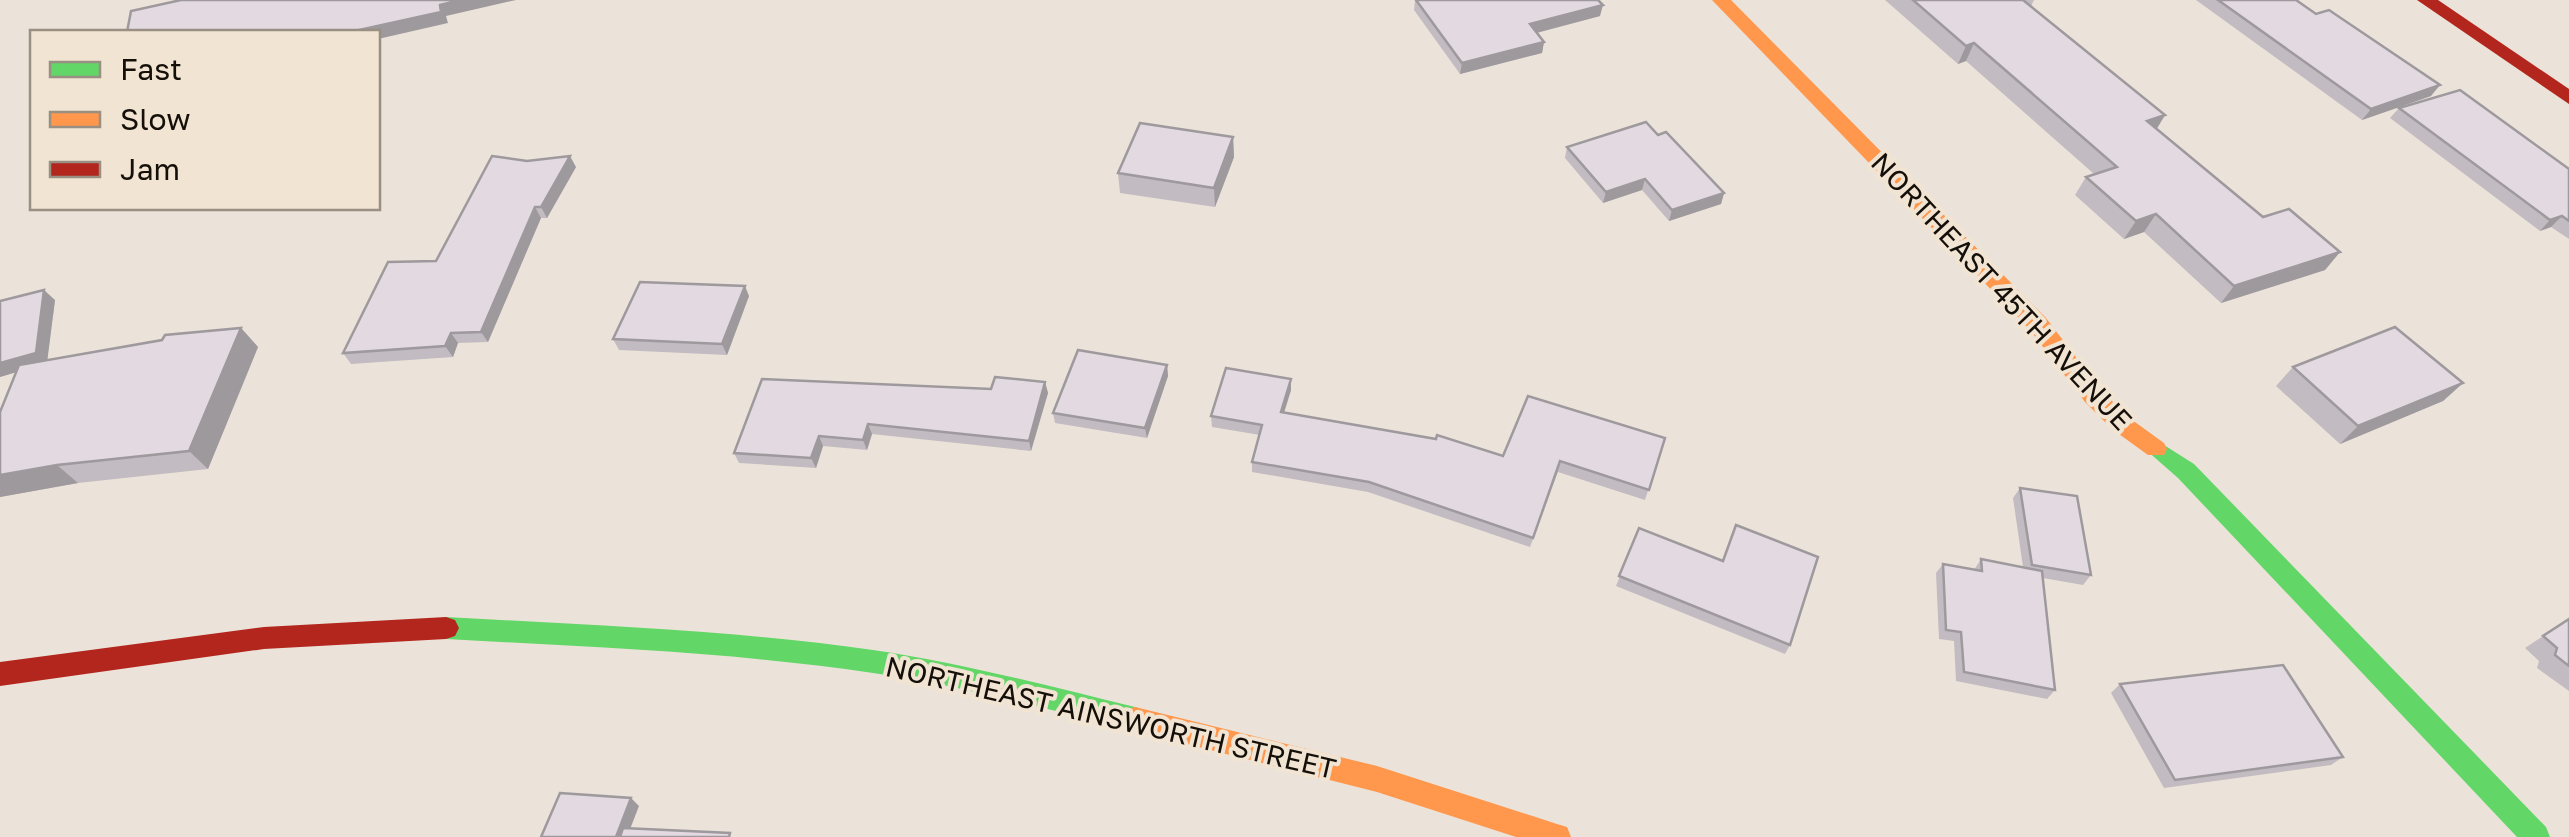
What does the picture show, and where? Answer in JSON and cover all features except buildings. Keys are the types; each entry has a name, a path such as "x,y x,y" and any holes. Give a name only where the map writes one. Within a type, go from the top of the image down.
{"street":[{"name":"NORTHEAST 45TH AVENUE","path":"1721,0 2038,324 2093,396 2120,423 2186,471 2536,837"},
{"path":"2426,0 2569,98"},
{"name":"NORTHEAST AINSWORTH STREET","path":"0,674 264,638 433,628 592,633 724,643 876,662 1047,696 1377,779 1556,837"}],"traffic: fast":[{"path":"2156,449 2186,471 2536,837"},
{"path":"446,628 724,643 876,662 994,684 1135,719"}],"traffic: slow":[{"path":"1721,0 2038,324 2093,396 2120,423 2156,449"},
{"path":"1135,719 1377,779 1557,837"}],"traffic: jam":[{"path":"2426,0 2569,98"},
{"path":"0,674 264,638 446,628"}]}
